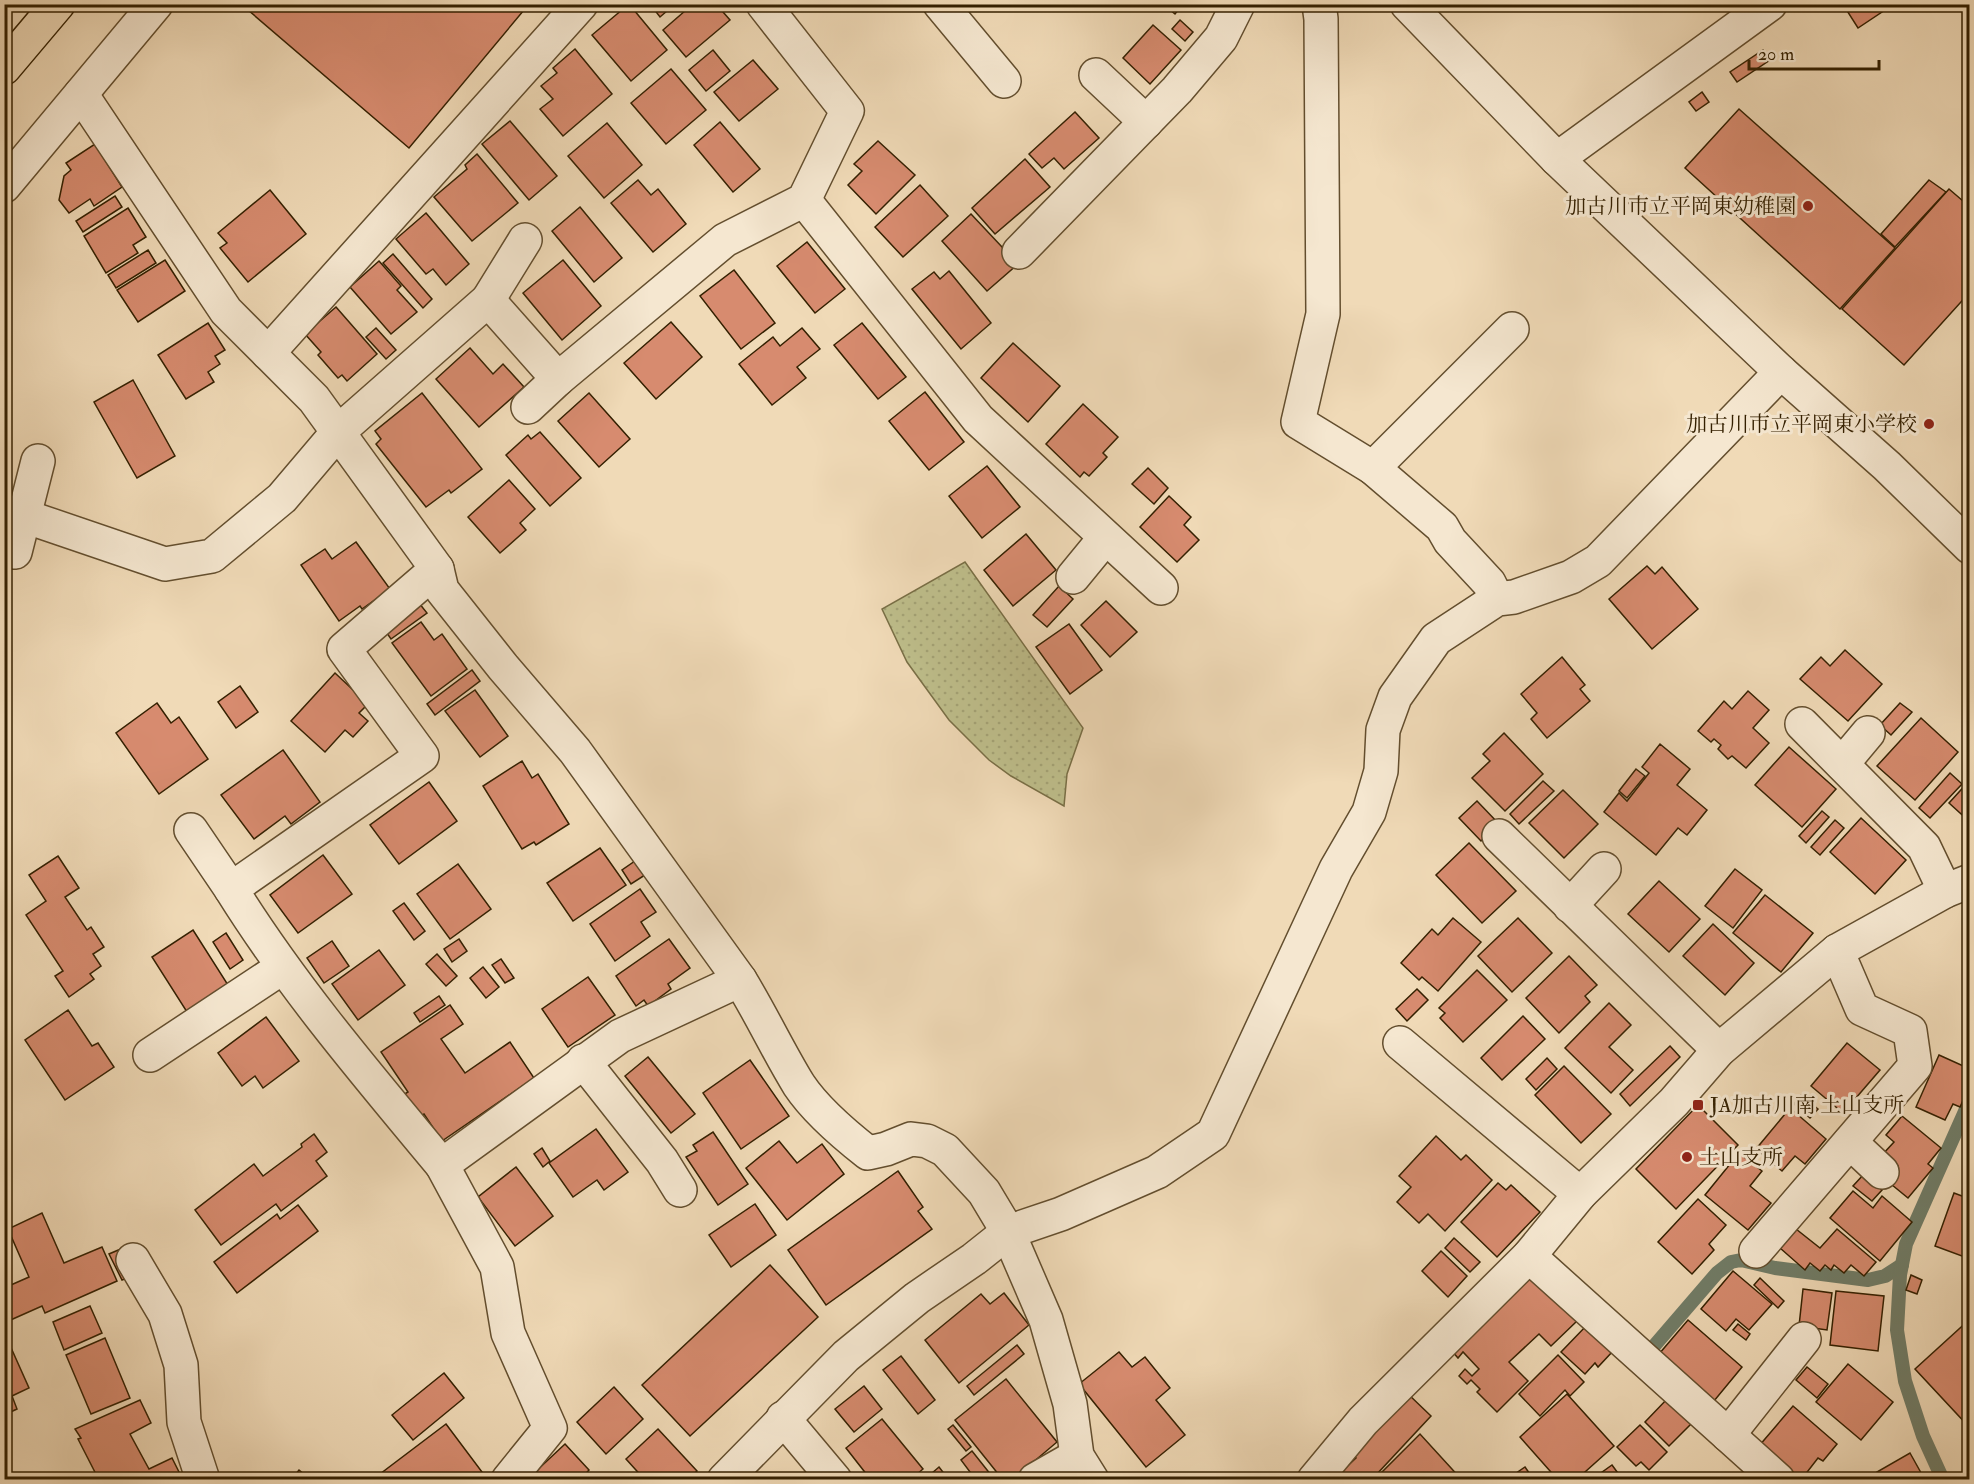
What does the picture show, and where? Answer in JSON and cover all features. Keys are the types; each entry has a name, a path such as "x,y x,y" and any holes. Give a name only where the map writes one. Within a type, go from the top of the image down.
{"highway":[{"path":"4,68 58,4"}],"street":[{"path":"4,186 156,4"},
{"path":"268,353 581,4"},
{"path":"528,407 558,379 725,240 804,200 847,111 763,4"},
{"path":"940,4 1004,81"},
{"path":"1019,252 1177,90 1221,38 1238,4"},
{"path":"1319,4 1321,19 1323,314 1298,422 1373,468 1442,527 1450,541 1489,583 1497,599"},
{"path":"1407,4 1557,159 1781,372 1887,466 1970,547"},
{"path":"1557,159 1770,4"},
{"path":"1095,75 1146,122"},
{"path":"81,94 226,311 314,399 437,570 442,590 503,667 575,750 740,980 801,1086 844,1135 868,1153 911,1139 927,1141 945,1150 984,1192 1008,1232 1046,1320 1070,1404 1084,1468 1035,1479"},
{"path":"804,200 978,419 1161,588"},
{"path":"24,516 165,564 212,555 282,498 338,432 488,300 525,240"},
{"path":"488,300 558,379"},
{"path":"1373,468 1512,329"},
{"path":"724,1479 846,1356 917,1298 974,1259 1008,1232 1061,1214 1156,1172 1214,1134 1336,869 1369,812 1381,771 1383,730 1395,697 1436,639 1497,599 1514,597 1571,577 1598,561 1781,372"},
{"path":"15,552 39,461"},
{"path":"1073,577 1105,538"},
{"path":"231,889 422,756 344,649 437,570"},
{"path":"1314,1479 1363,1421 1529,1256 1580,1194 1674,1102 1719,1050 1837,951 1957,886 1924,847 1802,724"},
{"path":"1842,764 1868,733"},
{"path":"191,830 254,927 358,1064 442,1165 496,1267 508,1333 550,1428 508,1479"},
{"path":"1499,836 1719,1050"},
{"path":"1570,906 1604,869"},
{"path":"1756,1251 1915,1066 1910,1031 1862,1009 1837,951"},
{"path":"150,1055 284,967"},
{"path":"442,1165 582,1061 620,1036 740,980"},
{"path":"1400,1043 1580,1194"},
{"path":"582,1061 662,1161 680,1190"},
{"path":"1850,1142 1882,1172"},
{"path":"1529,1256 1778,1479"},
{"path":"133,1260 165,1314 175,1345 181,1365 184,1422 203,1479"},
{"path":"1728,1435 1804,1340"},
{"path":"783,1418 835,1479"}],"green space":[{"path":"965,562 1083,728 1067,774 1064,806 1011,776 989,760 949,720 907,662 882,609"}],"building":[{"path":"241,4 529,4 409,148"},
{"path":"629,4 667,50 631,81 592,35"},
{"path":"650,4 675,4 660,17"},
{"path":"693,4 716,4 730,20 686,57 663,30"},
{"path":"1163,4 1183,4 1175,14"},
{"path":"1847,4 1894,4 1858,28 1844,6"},
{"path":"1180,20 1193,32 1185,41 1172,29"},
{"path":"1153,25 1181,50 1150,84 1123,58"},
{"path":"575,49 612,94 563,136 540,109 553,99 541,86 557,73 553,68"},
{"path":"713,50 730,71 706,91 689,70"},
{"path":"1763,50 1770,60 1737,82 1730,72"},
{"path":"753,60 778,89 739,121 714,92"},
{"path":"671,69 706,110 666,144 631,103"},
{"path":"1702,92 1709,102 1696,111 1689,102"},
{"path":"1739,109 1895,248 1840,309 1685,168"},
{"path":"1075,112 1099,138 1064,169 1054,158 1042,168 1029,154"},
{"path":"510,121 557,176 529,200 482,144"},
{"path":"720,122 760,169 733,192 694,145"},
{"path":"607,123 642,165 604,198 568,156"},
{"path":"878,141 915,175 876,214 848,185 862,171 854,164"},
{"path":"95,144 122,187 94,206 90,199 69,213 59,200 64,176 71,170 66,163"},
{"path":"477,154 518,203 472,241 434,197 467,169 465,165"},
{"path":"1025,159 1050,187 995,234 972,208"},
{"path":"638,180 651,195 658,189 686,224 653,252 611,203"},
{"path":"1929,180 1946,192 1895,247 1881,234"},
{"path":"920,185 948,216 903,257 875,227"},
{"path":"1949,189 1970,207 1970,292 1904,365 1842,309"},
{"path":"270,190 306,234 248,282 220,248 227,243 218,233"},
{"path":"115,196 122,207 83,232 76,221"},
{"path":"580,207 622,258 594,282 552,231"},
{"path":"128,208 146,237 133,245 138,253 106,273 84,236"},
{"path":"426,213 469,264 446,285 433,269 426,274 396,239"},
{"path":"971,214 1018,264 987,291 942,241"},
{"path":"807,242 845,289 815,313 777,266"},
{"path":"148,250 156,263 116,288 108,275"},
{"path":"393,254 432,299 423,308 383,263"},
{"path":"165,260 185,291 138,322 117,290"},
{"path":"563,260 601,306 562,340 523,293"},
{"path":"379,261 401,286 397,290 417,312 391,334 350,287"},
{"path":"734,270 775,323 741,349 700,296"},
{"path":"949,271 991,323 961,349 912,289 934,272 940,279"},
{"path":"336,307 377,354 347,381 342,375 338,378 318,355 321,352 305,334"},
{"path":"671,322 702,357 656,399 624,363"},
{"path":"208,323 225,350 215,356 220,364 208,372 214,382 186,399 158,355"},
{"path":"862,323 906,377 878,399 834,345"},
{"path":"376,328 396,350 386,359 366,337"},
{"path":"802,328 820,349 797,367 806,378 772,405 739,364 773,337 780,346"},
{"path":"1013,343 1060,386 1028,422 981,378"},
{"path":"470,348 493,374 503,364 524,387 479,427 436,379"},
{"path":"133,380 175,456 137,478 94,402"},
{"path":"925,392 964,442 929,470 889,421"},
{"path":"422,393 482,469 451,493 449,490 426,507 376,444 381,439 375,431"},
{"path":"589,393 630,439 599,467 558,421"},
{"path":"1083,404 1118,437 1103,453 1107,457 1089,476 1084,472 1080,477 1046,444"},
{"path":"540,432 581,478 550,506 506,455 528,435 531,439"},
{"path":"987,466 1020,507 982,538 949,496"},
{"path":"1148,468 1168,488 1154,504 1132,484"},
{"path":"509,480 535,509 520,523 526,530 500,553 468,517"},
{"path":"1169,496 1191,517 1184,525 1199,540 1177,562 1140,527"},
{"path":"1026,534 1056,570 1013,606 984,570"},
{"path":"356,542 390,589 362,609 360,606 339,621 301,565 325,549 332,559"},
{"path":"1647,566 1655,574 1662,567 1698,609 1652,649 1609,599"},
{"path":"1059,586 1073,599 1047,627 1033,615"},
{"path":"1106,601 1137,632 1110,657 1081,625"},
{"path":"419,603 427,613 391,639 384,629"},
{"path":"421,622 434,640 442,634 467,669 431,696 392,643"},
{"path":"1069,624 1102,670 1070,694 1036,647"},
{"path":"1845,650 1882,684 1848,721 1800,679 1821,657 1830,666"},
{"path":"1562,657 1585,685 1580,689 1590,701 1547,738 1531,719 1537,713 1521,694"},
{"path":"472,670 480,681 435,715 427,704"},
{"path":"335,673 368,704 359,713 368,721 353,737 345,730 325,752 291,721"},
{"path":"240,686 258,712 236,728 218,702"},
{"path":"475,690 508,736 480,757 445,711"},
{"path":"1748,691 1769,710 1753,728 1769,743 1746,768 1732,756 1728,759 1718,749 1721,745 1714,739 1711,742 1698,731 1724,701 1732,709"},
{"path":"157,703 171,723 179,717 208,759 159,794 116,733"},
{"path":"1900,703 1912,712 1891,735 1880,725"},
{"path":"1921,718 1958,752 1915,800 1877,766"},
{"path":"1504,733 1543,774 1505,811 1472,778 1490,761 1483,754"},
{"path":"1660,744 1690,769 1677,785 1707,810 1687,835 1678,828 1656,855 1604,812 1619,793 1627,801 1649,773 1642,767"},
{"path":"1789,747 1836,789 1802,827 1755,785"},
{"path":"283,750 320,802 291,824 285,816 254,839 221,795"},
{"path":"522,761 532,778 538,774 569,824 536,845 534,842 522,849 483,786"},
{"path":"1636,769 1645,776 1627,798 1619,791"},
{"path":"1950,773 1962,784 1930,818 1919,808"},
{"path":"1970,780 1970,822 1949,803"},
{"path":"1543,781 1554,791 1519,824 1510,814"},
{"path":"429,782 457,821 399,864 370,825"},
{"path":"1563,790 1598,824 1564,858 1529,823"},
{"path":"1477,801 1499,824 1481,841 1459,818"},
{"path":"1822,811 1829,817 1806,843 1799,836"},
{"path":"1861,818 1906,860 1875,894 1830,852"},
{"path":"1835,820 1844,828 1820,855 1811,847"},
{"path":"1469,843 1516,891 1482,923 1436,875"},
{"path":"600,848 626,885 573,921 547,883"},
{"path":"323,855 352,894 298,933 270,895"},
{"path":"58,856 79,888 65,897 87,930 91,927 104,947 93,954 101,966 90,974 94,979 69,997 55,976 63,971 26,915 46,901 29,875"},
{"path":"635,861 645,875 631,884 622,870"},
{"path":"458,864 491,909 450,939 417,894"},
{"path":"1735,869 1762,890 1733,928 1705,906"},
{"path":"1659,881 1700,919 1669,952 1628,914"},
{"path":"640,889 656,912 641,922 650,936 615,961 590,924"},
{"path":"1765,895 1813,933 1781,972 1733,933"},
{"path":"404,903 425,931 414,940 393,911"},
{"path":"1453,918 1481,942 1438,991 1422,977 1419,980 1401,963 1432,929 1438,935"},
{"path":"1518,918 1552,953 1512,992 1478,956"},
{"path":"1713,924 1754,963 1725,995 1683,956"},
{"path":"193,930 228,985 187,1012 152,957"},
{"path":"226,933 243,960 230,969 213,942"},
{"path":"459,939 467,951 452,962 444,949"},
{"path":"669,939 690,968 668,984 671,989 648,1006 644,1000 636,1006 616,976"},
{"path":"332,941 349,966 324,983 307,958"},
{"path":"379,950 405,985 358,1020 332,984"},
{"path":"437,954 457,976 446,986 426,964"},
{"path":"1569,956 1597,985 1585,996 1590,1002 1559,1033 1526,998"},
{"path":"501,959 514,978 505,983 492,965"},
{"path":"483,967 499,987 486,998 470,978"},
{"path":"1477,970 1507,1000 1463,1042 1440,1018 1445,1013 1439,1008"},
{"path":"588,977 615,1015 568,1047 542,1009"},
{"path":"1417,989 1428,1000 1407,1021 1396,1009"},
{"path":"439,996 445,1005 420,1022 414,1013"},
{"path":"1609,1003 1631,1025 1609,1047 1633,1070 1611,1093 1565,1048"},
{"path":"450,1005 463,1024 441,1039 465,1073 510,1042 534,1078 442,1141 424,1114 419,1117 403,1095 408,1092 381,1052"},
{"path":"68,1010 92,1046 98,1043 114,1067 65,1100 25,1040"},
{"path":"1523,1016 1545,1039 1502,1080 1481,1058"},
{"path":"266,1017 299,1061 263,1088 255,1076 242,1086 218,1053"},
{"path":"1847,1043 1880,1070 1843,1113 1811,1086"},
{"path":"1670,1046 1680,1057 1630,1106 1620,1094"},
{"path":"1939,1055 1970,1069 1970,1085 1960,1107 1953,1104 1945,1120 1916,1107"},
{"path":"648,1057 695,1114 671,1133 625,1076"},
{"path":"1547,1058 1557,1069 1536,1090 1526,1079"},
{"path":"750,1060 789,1116 741,1149 703,1093"},
{"path":"1564,1066 1611,1114 1581,1143 1535,1095"},
{"path":"1801,1095 1818,1109 1810,1118 1794,1104"},
{"name":"土山支所","path":"1698,1105 1738,1145 1676,1209 1636,1169"},
{"path":"1790,1108 1826,1139 1805,1164 1795,1156 1782,1171 1756,1149"},
{"path":"1902,1116 1941,1148 1928,1164 1933,1168 1908,1198 1886,1180 1898,1166 1883,1154 1894,1142 1886,1135"},
{"path":"596,1129 628,1172 604,1190 597,1180 573,1197 549,1163"},
{"path":"713,1132 748,1184 718,1205 686,1157 697,1151 693,1145"},
{"path":"314,1134 327,1152 316,1161 327,1176 281,1211 276,1204 221,1245 195,1210 254,1164 263,1176 302,1147 301,1144"},
{"path":"1436,1136 1461,1160 1466,1155 1492,1180 1445,1231 1428,1214 1419,1223 1397,1202 1411,1187 1399,1176"},
{"path":"779,1141 797,1163 822,1144 844,1174 787,1220 746,1168"},
{"path":"542,1148 550,1161 543,1167 534,1154"},
{"path":"1739,1153 1762,1171 1750,1186 1771,1203 1748,1230 1705,1195"},
{"path":"516,1167 553,1216 515,1246 478,1197"},
{"path":"898,1171 923,1207 918,1211 932,1229 826,1305 788,1250"},
{"path":"1864,1174 1882,1190 1872,1201 1853,1186"},
{"path":"1498,1183 1506,1190 1511,1185 1540,1212 1497,1257 1461,1222"},
{"path":"1853,1191 1873,1208 1882,1196 1912,1222 1880,1261 1830,1218"},
{"path":"1954,1193 1970,1199 1970,1259 1935,1246"},
{"path":"1698,1199 1726,1225 1709,1244 1714,1250 1692,1274 1658,1242"},
{"path":"755,1204 776,1235 731,1267 709,1235"},
{"path":"298,1205 318,1231 237,1293 214,1262 277,1214 280,1219"},
{"path":"42,1213 64,1263 102,1247 117,1281 45,1313 42,1306 6,1322 4,1288 29,1277 8,1229"},
{"path":"1796,1229 1820,1248 1837,1229 1876,1262 1864,1276 1851,1265 1844,1273 1834,1265 1831,1270 1825,1265 1820,1271 1810,1263 1805,1270 1780,1248"},
{"path":"1454,1238 1480,1262 1470,1272 1445,1248"},
{"path":"123,1248 135,1275 122,1280 109,1254"},
{"path":"1441,1251 1467,1276 1448,1297 1422,1271"},
{"path":"770,1265 818,1317 690,1436 642,1385"},
{"path":"1733,1271 1772,1304 1749,1330 1736,1319 1726,1331 1701,1309"},
{"path":"1531,1274 1577,1321 1551,1346 1539,1334 1509,1362 1528,1381 1497,1412 1477,1392 1480,1389 1471,1380 1467,1384 1459,1376 1465,1369 1472,1376 1479,1369 1463,1352 1458,1358 1452,1351"},
{"path":"1911,1275 1922,1280 1917,1294 1906,1290"},
{"path":"1760,1278 1784,1301 1778,1308 1754,1285"},
{"path":"1803,1289 1832,1293 1827,1330 1799,1326"},
{"path":"1836,1291 1884,1296 1878,1351 1830,1345"},
{"path":"1004,1293 1029,1325 959,1383 925,1340 981,1294 990,1304"},
{"path":"90,1306 102,1333 64,1350 53,1322"},
{"path":"1970,1319 1970,1428 1915,1369"},
{"path":"1688,1320 1742,1367 1714,1401 1659,1354"},
{"path":"1738,1324 1750,1334 1746,1340 1733,1330"},
{"path":"1587,1325 1613,1351 1598,1367 1595,1363 1585,1374 1561,1352"},
{"path":"4,1332 29,1388 12,1396 17,1409 4,1415"},
{"path":"105,1338 130,1398 91,1414 66,1355"},
{"path":"1017,1345 1024,1354 974,1395 967,1386"},
{"path":"1119,1352 1132,1367 1145,1357 1170,1388 1156,1400 1185,1435 1146,1467 1079,1384"},
{"path":"1558,1355 1584,1382 1570,1396 1565,1390 1540,1416 1519,1394"},
{"path":"901,1356 935,1400 918,1414 883,1370"},
{"path":"1848,1364 1893,1402 1861,1440 1816,1402"},
{"path":"1807,1367 1828,1384 1817,1398 1796,1380"},
{"path":"444,1373 464,1398 413,1440 392,1415"},
{"path":"1006,1379 1057,1442 1012,1480 1003,1480 955,1420"},
{"path":"864,1386 882,1409 854,1432 835,1409"},
{"path":"614,1387 643,1419 606,1454 577,1422"},
{"path":"1407,1393 1431,1416 1377,1474 1378,1476 1420,1434 1462,1480 1342,1480 1338,1475 1356,1458 1351,1452"},
{"path":"1567,1394 1614,1446 1576,1480 1558,1480 1520,1437"},
{"path":"1668,1398 1692,1423 1669,1446 1645,1422"},
{"path":"140,1400 151,1423 130,1434 149,1469 172,1458 183,1480 99,1480 75,1429"},
{"path":"1793,1406 1837,1444 1823,1461 1818,1458 1801,1480 1798,1480 1759,1446"},
{"path":"882,1419 923,1469 910,1480 871,1480 846,1448"},
{"path":"446,1424 488,1480 377,1480 376,1477"},
{"path":"953,1425 971,1447 966,1451 948,1429"},
{"path":"1640,1425 1667,1452 1649,1470 1641,1462 1636,1466 1617,1447"},
{"path":"658,1429 697,1471 688,1480 645,1480 626,1459"},
{"path":"565,1444 589,1470 580,1480 538,1480 533,1474"},
{"path":"972,1451 995,1480 976,1480 961,1460"},
{"path":"1910,1453 1925,1480 1863,1480"},
{"path":"1612,1465 1623,1480 1591,1480"},
{"path":"939,1467 949,1480 924,1480"},
{"path":"1525,1467 1534,1480 1515,1480 1512,1476"},
{"path":"299,1470 311,1480 291,1480"}],"waterway":[{"path":"1943,1480 1923,1436 1905,1381 1897,1330 1900,1275 1906,1244 1970,1100"},
{"path":"1648,1353 1717,1273 1731,1262 1741,1260 1775,1268 1868,1280 1885,1276 1902,1265"}],"place":[{"name":"加古川市立平岡東幼稚園","path":"1808,206"},
{"name":"加古川市立平岡東小学校","path":"1929,424"},
{"name":"JA加古川南 土山支所","path":"1698,1105"},
{"name":"土山支所","path":"1687,1157"}]}
